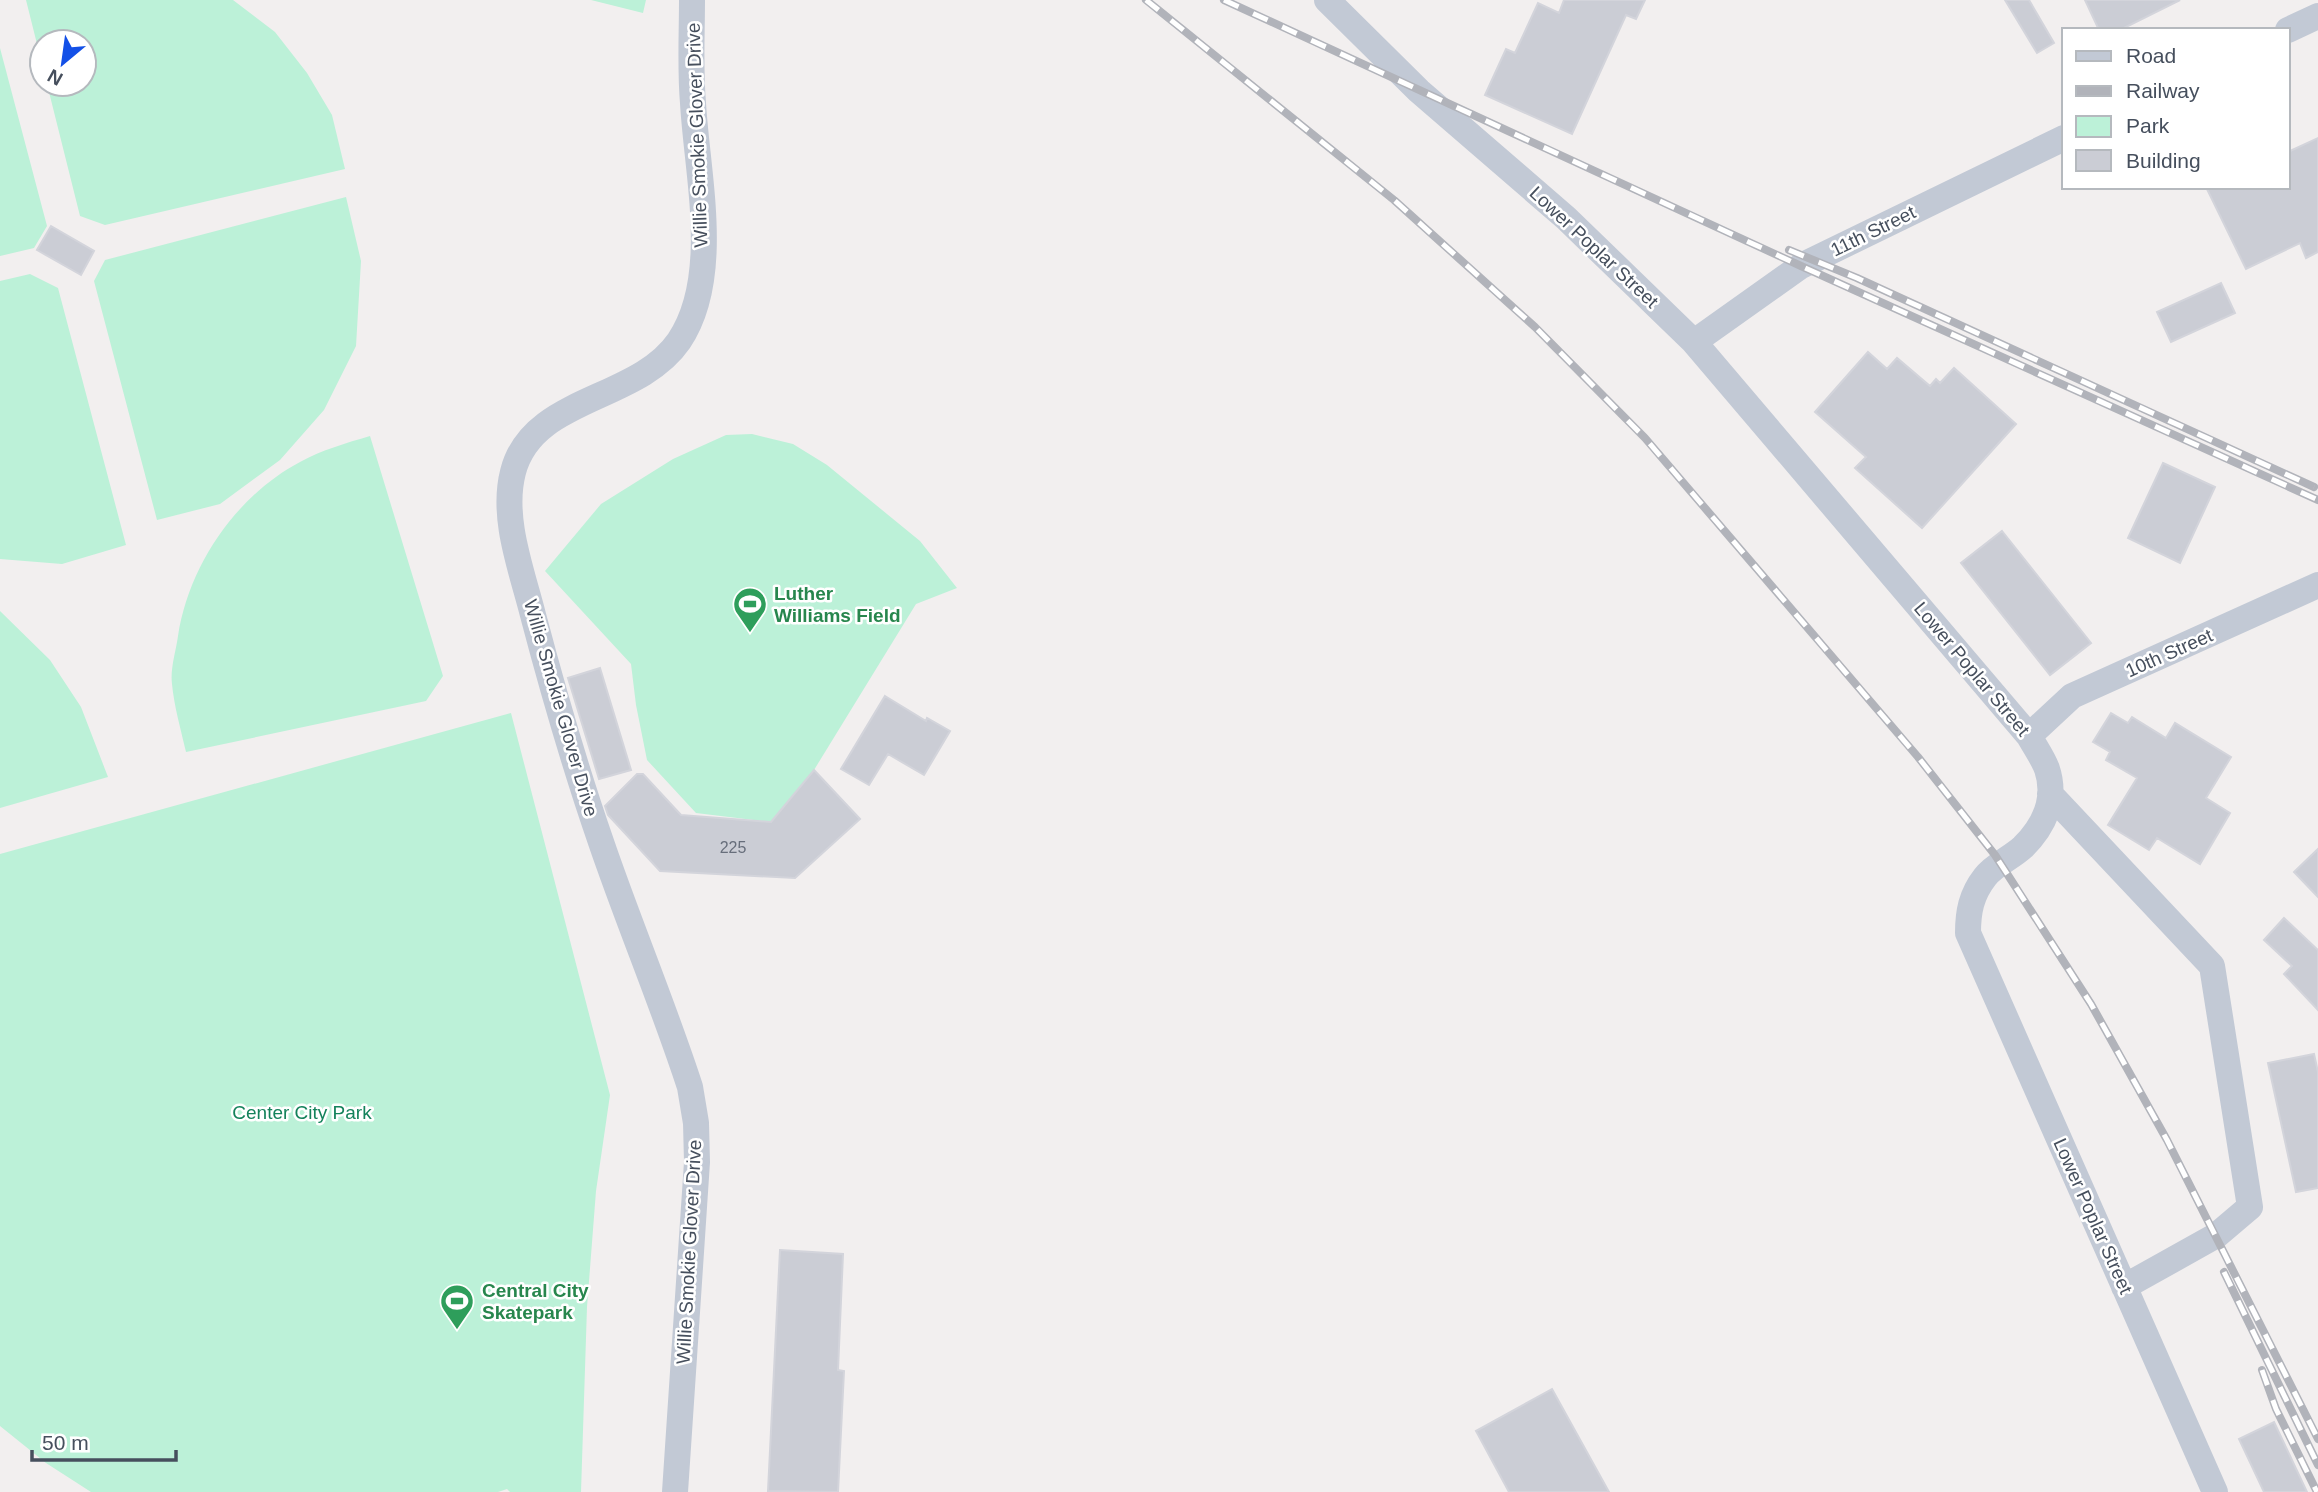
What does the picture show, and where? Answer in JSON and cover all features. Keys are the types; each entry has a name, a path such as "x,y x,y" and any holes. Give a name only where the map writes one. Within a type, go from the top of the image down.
{"street":[{"name":"Willie Smokie Glover Drive","path":"675,1492 697,1162 696,1123 690,1087 601,842 557,698 517,554 510,493 512,473 519,454 532,435 550,420 645,374 664,359 691,318 699,293 703,225 692,101 692,0"},
{"name":"Lower Poplar Street","path":"1326,0 1419,91 1566,218 1694,342 2029,736 2047,769 2049,811 2022,847 1986,875 1974,895 1969,911 1968,933 2215,1492"},
{"path":"2290,29 2318,16"},
{"name":"11th Street","path":"1694,342 1801,266 2062,139"},
{"name":"10th Street","path":"2029,736 2072,696 2318,584"},
{"path":"2050,794 2212,966 2250,1207 2217,1235 2124,1287"}],"green space":[{"path":"26,0 233,0 275,32 307,73 332,115 345,169 105,225 80,216 50,98 98,98 98,28 33,28"},
{"path":"591,0 646,0 643,13"},
{"path":"0,48 47,226 34,248 0,256"},
{"path":"346,197 361,261 356,346 324,410 280,460 220,504 157,520 94,281 105,260"},
{"path":"30,274 58,288 126,545 62,564 0,559 0,281"},
{"name":"Luther Williams Field","path":"752,434 793,444 827,465 920,541 957,588 916,604 814,770 771,822 696,813 647,760 631,664 545,571 601,504 673,459 726,435"},
{"path":"370,436 443,676 426,701 186,752 174,701 172,672 184,610 205,559 236,513 277,476 317,454"},
{"path":"0,611 50,660 81,707 108,777 0,808"},
{"name":"Center City Park","path":"511,713 610,1095 596,1191 587,1307 581,1492 510,1492 507,1489 498,1492 91,1492 46,1463 0,1426 0,854"}],"building":[{"path":"1564,0 1645,0 1636,19 1626,15 1572,134 1485,95 1506,49 1515,53 1538,3 1559,13"},
{"path":"2005,0 2029,0 2054,43 2037,53"},
{"path":"2085,0 2180,0 2124,28 2098,28"},
{"path":"2318,138 2318,252 2306,258 2300,243 2246,269 2207,189 2290,189 2290,151"},
{"path":"51,226 94,251 81,275 37,250"},
{"path":"2221,283 2235,313 2171,342 2157,312"},
{"path":"1868,352 1887,369 1897,358 1930,386 1936,379 1940,383 1954,368 2016,424 1922,528 1855,468 1866,457 1815,412"},
{"path":"2163,463 2215,487 2180,563 2128,538"},
{"path":"2002,531 2091,643 2050,675 1961,563"},
{"path":"600,668 631,770 599,779 568,678"},
{"path":"885,696 926,721 927,718 950,731 924,775 888,754 869,785 841,769"},
{"path":"2111,713 2128,723 2132,717 2166,738 2175,723 2231,757 2206,798 2230,813 2200,864 2157,838 2149,850 2108,825 2137,778 2106,760 2110,752 2093,742"},
{"path":"814,770 860,819 795,878 660,871 608,815 605,806 637,774 643,774 681,815 771,822"},
{"path":"2318,849 2318,897 2294,872"},
{"path":"2284,918 2318,950 2318,1010 2284,974 2292,966 2264,940"},
{"path":"2314,1054 2318,1072 2318,1188 2296,1192 2268,1063"},
{"path":"780,1250 843,1254 838,1370 844,1371 838,1492 768,1491"},
{"path":"1552,1389 1609,1492 1509,1492 1476,1431"},
{"path":"2274,1422 2307,1492 2264,1492 2239,1439"}],"railway":[{"path":"1146,0 1394,200 1535,327 1645,438 1918,757 1995,855 2091,1004 2167,1140 2318,1439"},
{"path":"1224,0 2318,500"},
{"path":"1789,250 1857,278 2314,487"},
{"path":"2224,1272 2318,1465"},
{"path":"2262,1370 2276,1409 2317,1492"}],"place":[{"name":"Luther Williams Field","path":"750,634"},
{"name":"Central City Skatepark","path":"457,1331"}]}
